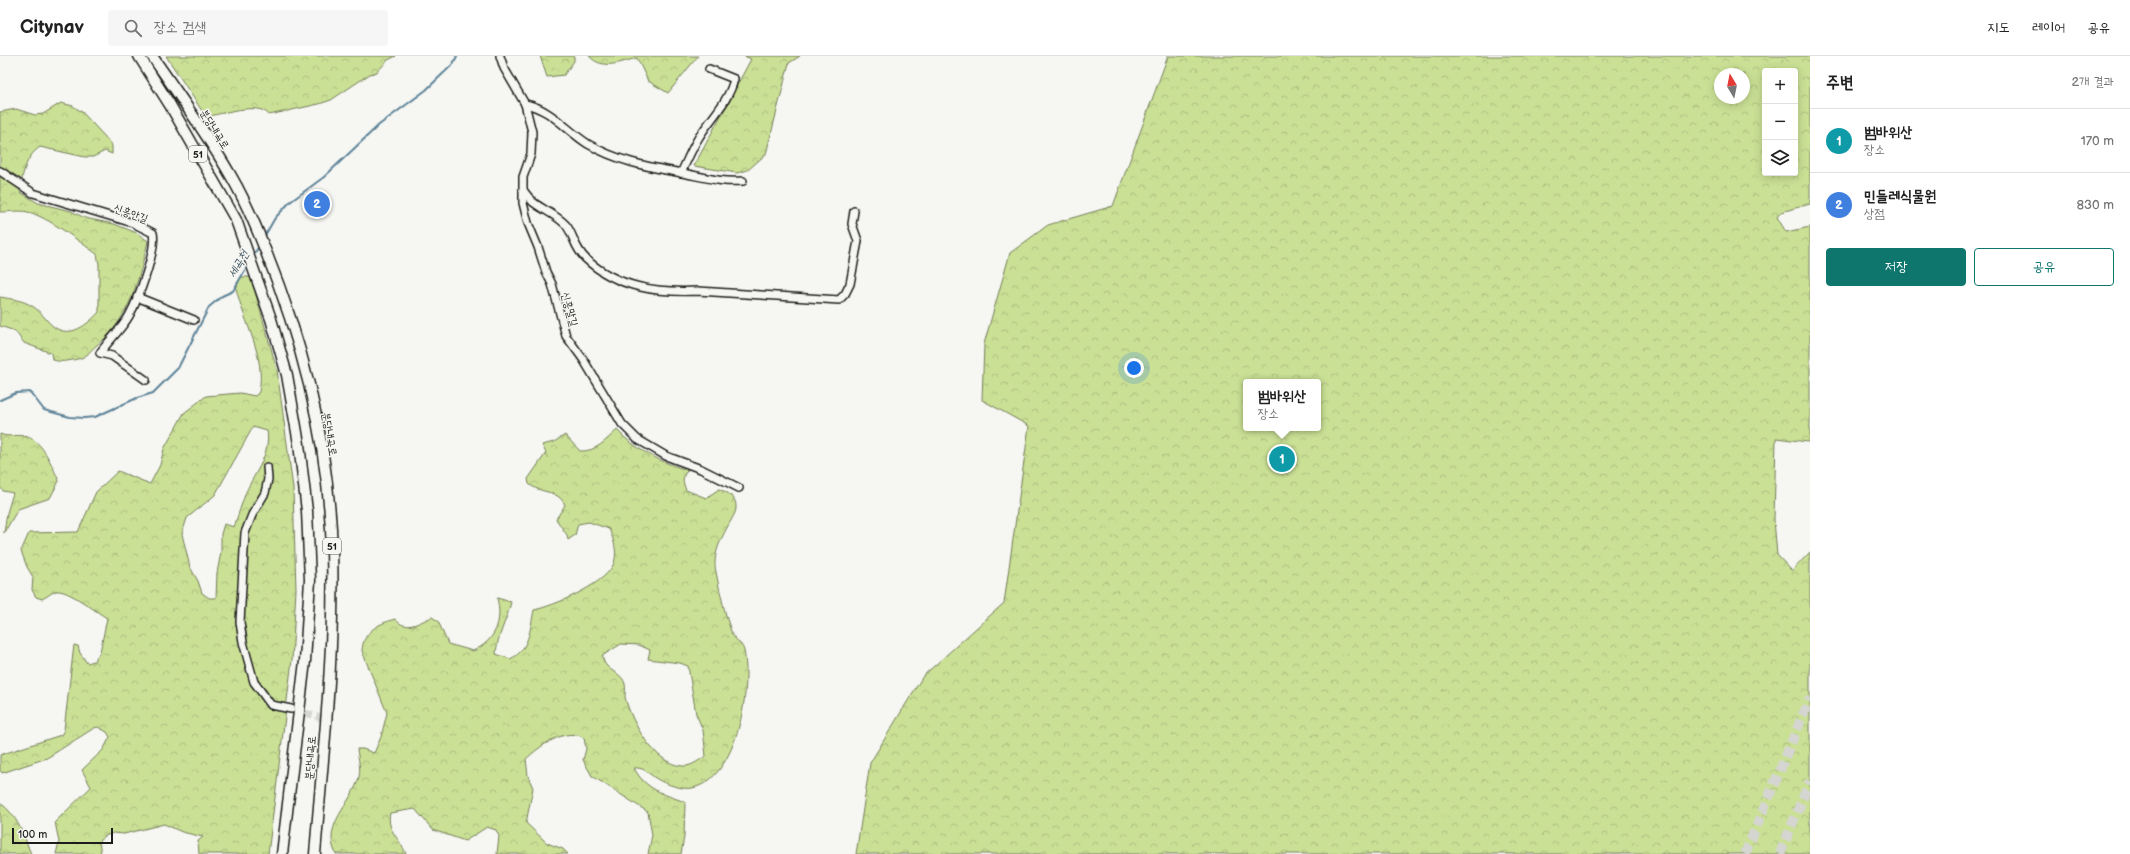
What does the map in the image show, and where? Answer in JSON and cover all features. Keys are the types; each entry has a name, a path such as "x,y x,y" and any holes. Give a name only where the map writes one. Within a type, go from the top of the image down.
{"highway":[{"path":"132,56 170,105"},
{"name":"분당내곡로","path":"139,56 170,105 236,220 271,319 286,375 299,444 307,511 310,580 305,661 282,854"},
{"name":"분당내곡로","path":"152,56 194,116 231,177 262,242 282,292 306,371 318,428 329,504 333,591 315,854"}],"street":[{"name":"신흥말길","path":"500,56 504,68 525,104 532,132 531,154 523,177 523,203 528,223 552,284 566,336 583,358 622,424 637,439 666,456 701,469 739,488"},
{"path":"681,173 699,137 717,112 734,79 709,69"},
{"path":"525,104 538,106 552,115 578,137 600,150 656,169 728,182 743,181"},
{"name":"신흥안길","path":"0,171 33,193 133,223 153,233 155,241 153,254 129,316 100,352 112,356 122,362 146,380"},
{"path":"523,190 534,202 565,224 571,233 574,243 586,259 617,280 644,288 679,292 698,291 839,300 846,294 850,284 858,241 852,224 854,211"},
{"path":"137,297 194,320"},
{"path":"267,467 268,479 265,493 252,516 245,533 240,622 243,642 254,682 271,705 291,709"}],"green space":[{"path":"166,56 396,56 388,60 377,72 370,74 331,100 319,104 269,115 264,111 249,109 230,111 206,117"},
{"path":"540,56 574,56 574,61 564,75 547,77"},
{"path":"589,56 698,56 668,93 648,81 637,58 618,63 606,64 594,61"},
{"path":"744,56 800,56 789,63 766,154 748,170 737,173 694,166 751,59"},
{"path":"1168,56 1810,56 1810,204 1781,212 1777,217 1786,232 1810,227 1810,440 1808,442 1776,438 1774,520 1777,555 1792,571 1810,552 1810,854 856,854 870,763 923,676 1004,603 1029,426 982,400 984,344 1010,253 1048,225 1113,206"},
{"path":"61,103 73,106 82,112 112,146 112,154 105,151 93,157 85,157 40,147 31,156 25,167 20,192 38,203 71,211 85,218 114,224 137,233 148,241 137,284 126,310 118,323 87,355 73,360 57,361 52,359 51,353 24,343 15,331 0,326 0,297 25,302 35,308 54,327 60,330 73,331 90,321 99,312 99,264 97,254 64,230 37,215 25,211 0,212 0,112 16,109 35,115 43,114"},
{"path":"241,277 251,277 277,370 293,488 296,590 292,660 268,854 199,854 198,841 203,837 182,832 164,824 124,834 113,833 105,836 99,841 101,854 56,854 59,842 55,822 91,787 82,770 103,750 110,737 107,732 98,727 94,728 47,758 2,773 0,770 0,755 61,735 64,730 74,645 78,646 80,653 87,663 94,661 100,652 107,618 75,597 61,591 56,591 42,599 36,597 32,590 33,577 27,567 21,551 29,533 78,532 96,492 118,471 150,484 160,465 164,449 184,413 206,396 240,393 255,396 259,392 260,378 257,352 236,288","holes":["253,427 267,431 267,447 261,463 246,492 234,527 224,524 221,534 221,552 217,573 216,598 209,598 202,593 198,581 190,567 182,534 187,518 215,495"]},
{"path":"617,430 624,437 650,455 669,464 688,470 683,479 686,490 706,498 719,489 731,496 736,504 735,512 720,541 715,559 716,572 725,612 732,634 741,644 744,651 746,667 746,687 743,708 738,730 730,751 720,768 707,781 692,788 669,785 644,770 634,768 638,775 655,790 685,802 684,837 681,854 648,854 652,835 648,812 592,776 583,760 586,749 584,738 577,735 569,735 561,736 545,744 526,759 528,776 533,788 526,823 547,843 563,849 568,854 497,854 499,836 496,830 487,827 465,841 433,830 415,809 390,813 390,825 406,854 336,854 332,843 332,834 335,824 355,787 360,774 357,749 363,749 374,753 381,737 387,713 362,651 365,638 368,633 377,626 395,619 399,623 408,626 417,624 432,617 438,621 448,644 473,651 487,642 496,630 499,615 497,598 511,602 498,641 496,654 510,659 521,651 528,639 534,610 543,608 577,594 598,581 607,574 612,567 615,558 613,538 609,529 589,522 578,524 575,535 568,540 567,535 556,519 565,505 562,500 558,496 533,487 529,484 528,479 546,453 542,445 554,442 565,435 580,451 591,450 600,445","holes":["621,644 639,645 650,650 648,659 680,663 688,666 696,714 703,730 706,756 692,764 686,766 673,764 654,750 639,730 628,707 625,697 624,680 608,668 604,662 602,656"]},
{"path":"0,434 6,436 24,436 36,442 46,454 59,481 50,498 18,509 4,533 7,513 13,493 3,491 0,487"},
{"path":"0,803 15,819 23,833 31,854 0,854"}],"waterway":[{"name":"세곡천","path":"264,237 275,218 290,202 324,177 379,125 426,90 453,64 457,56"},
{"name":"세곡천","path":"253,256 259,246"},
{"name":"세곡천","path":"0,400 16,393 30,392 44,410 70,417 84,418 95,417 137,398 153,393 178,368 209,307 222,296 233,291 248,265"}],"tunnel":[{"path":"1745,854 1810,698"},
{"path":"296,710 334,722"},
{"path":"1780,854 1810,781"}],"place":[{"name":"민들레식물원","path":"317,204"},
{"name":"범바위산","path":"1282,459"}]}
